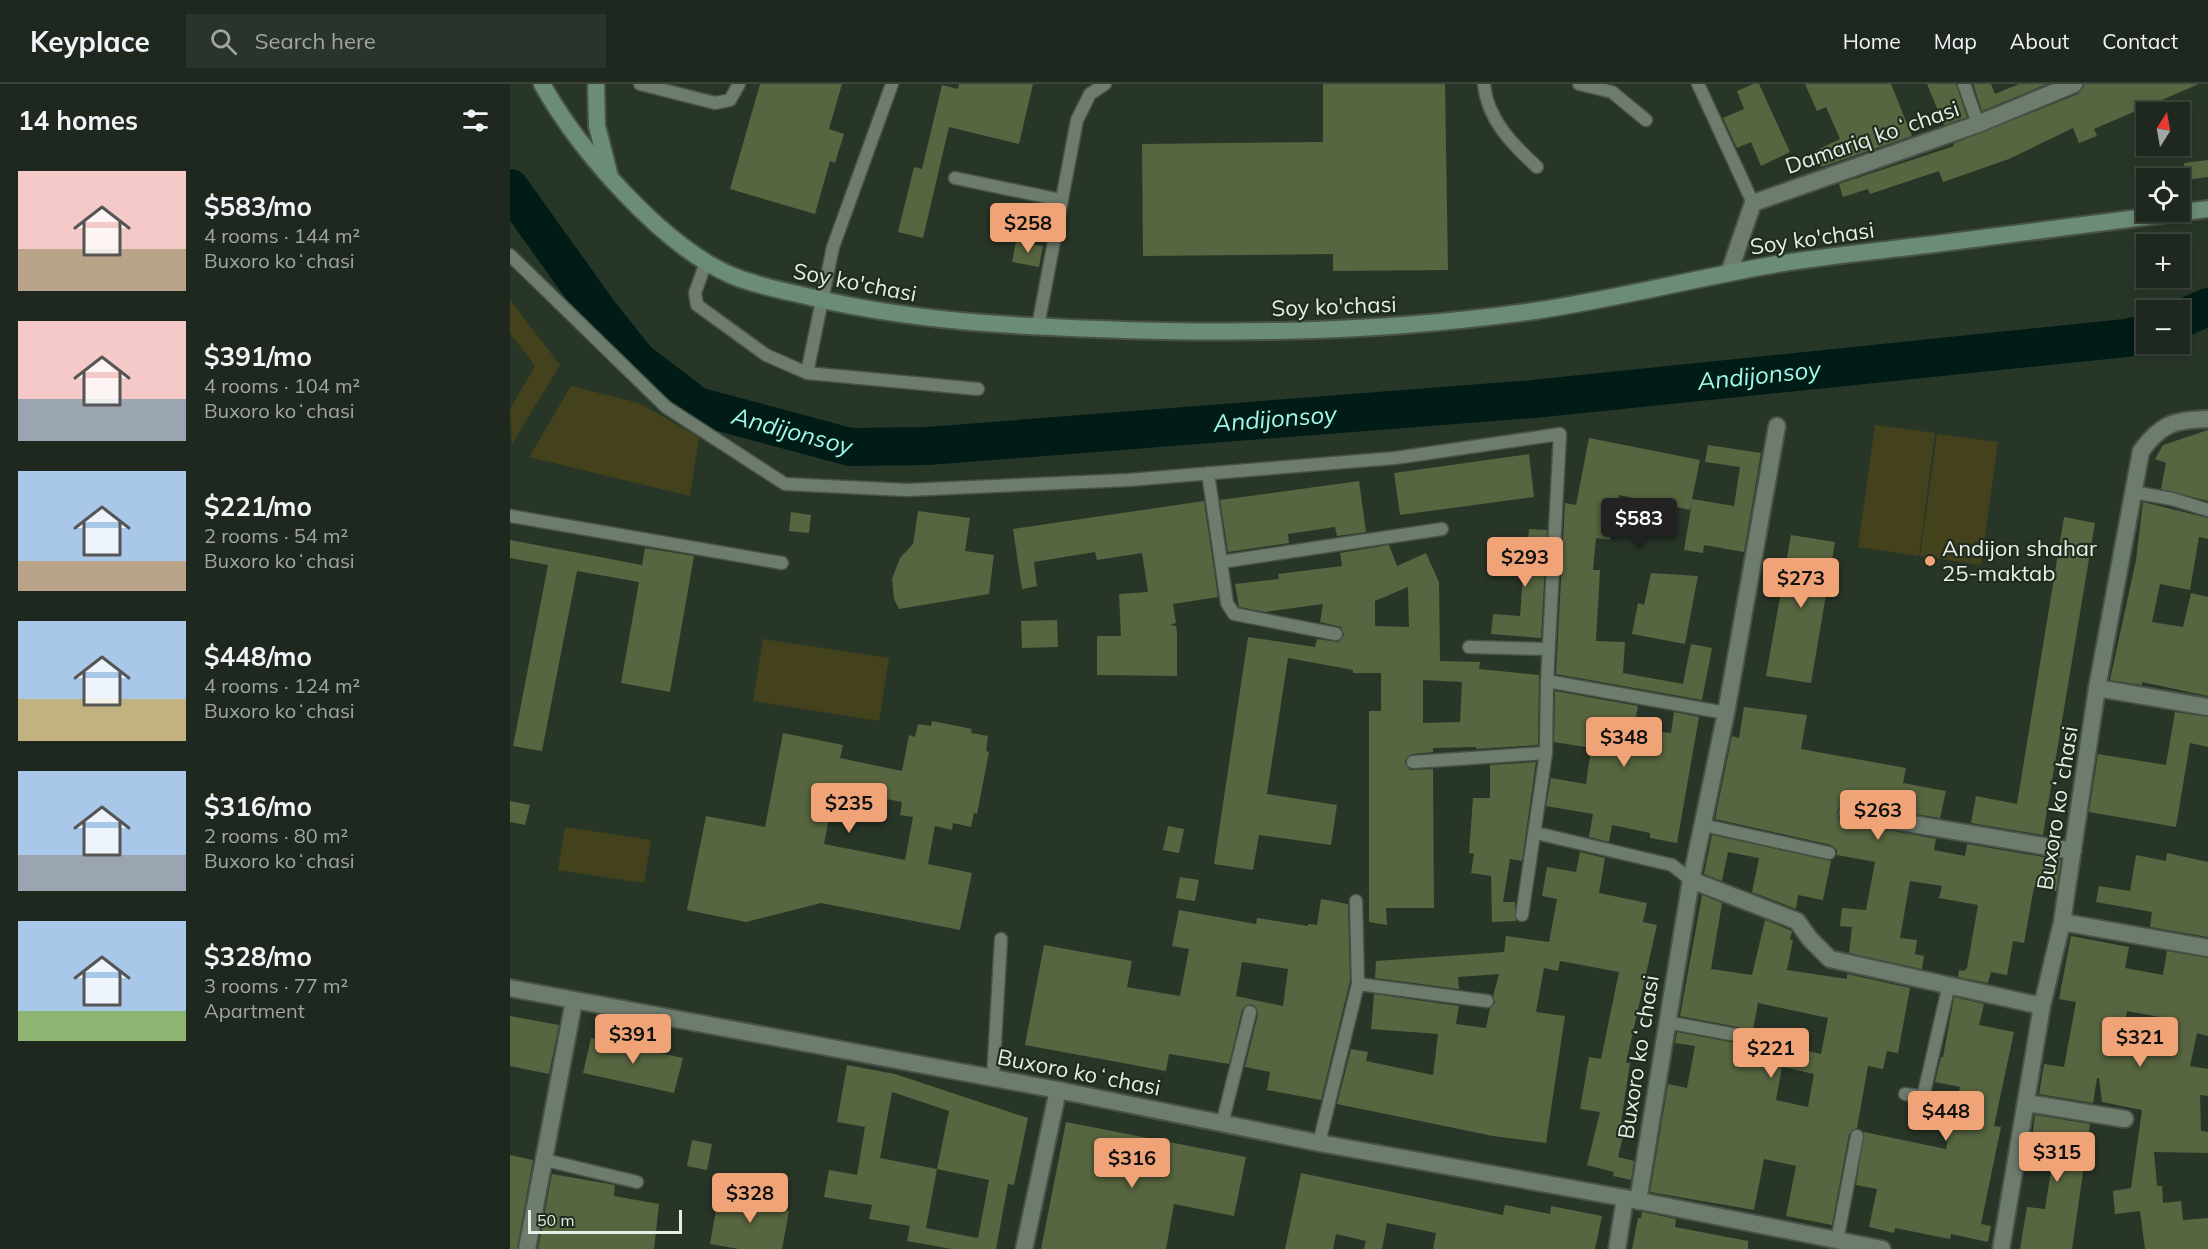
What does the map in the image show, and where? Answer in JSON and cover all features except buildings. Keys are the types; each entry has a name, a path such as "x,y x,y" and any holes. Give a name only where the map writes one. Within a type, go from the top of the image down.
{"main road":[{"name":"Soy ko'chasi","path":"542,84 574,135 612,179 661,226 706,262 733,276 822,301 929,318 1038,326 1180,332 1413,325 1536,310 1781,263 2208,209"},
{"path":"596,84 597,126 612,179"}],"street":[{"name":"Damariq koʻchasi","path":"1753,203 1978,124 2074,84"},
{"path":"1729,273 1753,203"},
{"name":"Buxoro koʻchasi","path":"2001,1249 2042,1006 2062,922 2097,688 2141,451 2156,431 2183,419 2208,418"},
{"name":"Buxoro koʻchasi","path":"1631,1200 1691,880 1726,713 1777,426"},
{"path":"2097,688 2208,707"},
{"path":"1847,813 2073,851"},
{"path":"1691,880 1797,921 1810,939 1830,959 2042,1006"},
{"path":"2062,922 2208,948"},
{"name":"Buxoro koʻchasi","path":"510,988 1058,1090 1318,1143 1882,1249"},
{"path":"527,1249 574,1001"},
{"path":"1024,1249 1058,1090"},
{"path":"2026,1103 2125,1119"},
{"path":"1617,1249 1631,1200"}],"lane":[{"path":"640,84 715,103 730,100 739,84"},
{"path":"807,373 833,247 892,84"},
{"path":"1038,326 1061,200 1082,105 1090,94 1105,84"},
{"path":"1484,84 1485,98 1497,123 1512,144 1537,167"},
{"path":"1579,84 1612,92 1646,120"},
{"path":"1698,84 1753,203"},
{"path":"1964,84 1978,124"},
{"path":"955,178 1061,200"},
{"path":"510,255 666,407 785,484 907,490 1209,473 1395,459 1560,434 1547,649 1546,753 1536,833 1522,915"},
{"path":"706,262 695,293 697,304 702,310 766,355 807,373 978,389"},
{"path":"1209,473 1227,603 1234,614 1336,634"},
{"path":"2133,492 2172,499 2208,510"},
{"path":"510,516 782,563"},
{"path":"1221,562 1442,529"},
{"path":"1469,647 1547,649"},
{"path":"1547,681 1726,713"},
{"path":"1413,762 1546,753"},
{"path":"1703,825 1829,853"},
{"path":"1536,833 1672,864 1691,880"},
{"path":"1318,1143 1358,984 1356,901"},
{"path":"993,1078 1001,939"},
{"path":"1358,984 1487,1001"},
{"path":"1905,1094 1923,1097 1949,984"},
{"path":"1222,1124 1250,1012"},
{"path":"1666,1022 1801,1047"},
{"path":"1837,1241 1857,1136"},
{"path":"544,1160 637,1182"}],"shaded area":[{"path":"510,300 560,365 512,444 510,409 535,366 510,333"},
{"path":"571,386 639,403 699,437 690,496 529,457"},
{"path":"1875,425 1935,433 1919,556 1858,547"},
{"path":"1937,434 1998,442 1981,565 1920,556"},
{"path":"763,639 889,658 879,721 753,701"},
{"path":"565,827 651,840 644,883 558,870"}],"waterway":[{"name":"Andijonsoy","path":"510,188 598,311 638,361 697,406 850,447 927,446 1533,399 2136,336"},
{"name":"Andijonsoy","path":"2190,315 2208,307"}],"place":[{"name":"Andijon shahar 25-maktab","path":"1930,561"}]}
